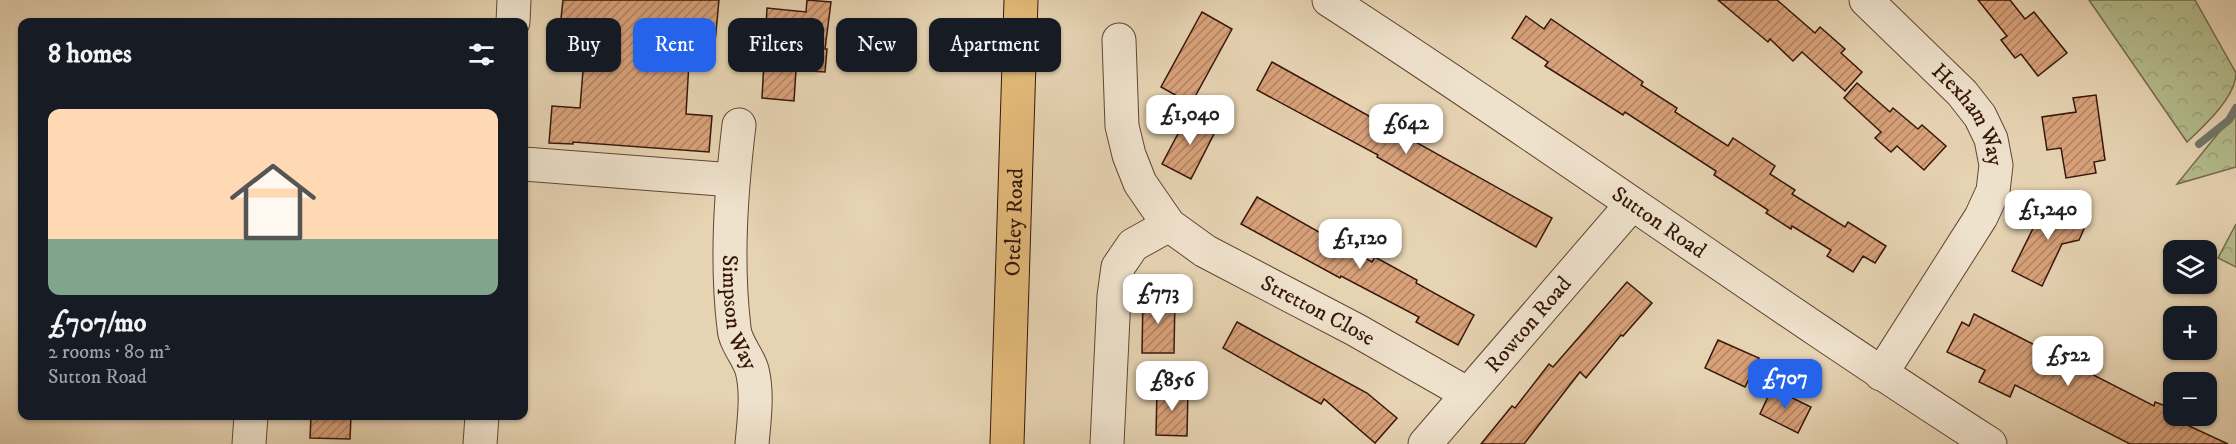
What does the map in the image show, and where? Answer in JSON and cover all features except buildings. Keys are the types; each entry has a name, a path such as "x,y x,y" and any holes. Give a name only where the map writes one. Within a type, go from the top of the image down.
{"main road":[{"name":"Oteley Road","path":"1007,444 1022,0"}],"street":[{"path":"513,18 514,0"},
{"name":"Sutton Road","path":"1329,0 1434,68 1881,374 1990,444"},
{"name":"Hexham Way","path":"1866,0 1962,93 1980,116 1991,139 1996,165 1993,191 1981,217 1881,374"},
{"name":"Stretton Close","path":"1119,40 1122,126 1129,155 1140,183 1169,225 1205,250 1356,330 1468,394"},
{"name":"Simpson Way","path":"739,125 733,180 730,294 734,332 752,370 755,404 752,444"},
{"path":"528,164 733,180"},
{"name":"Rowton Road","path":"1425,444 1632,204"},
{"path":"1107,444 1114,296 1118,267 1133,245 1169,225"},
{"path":"249,444 251,420"},
{"path":"480,444 482,420"}],"green space":[{"path":"2089,0 2195,0 2236,73 2235,82 2225,101 2187,142"},
{"path":"2236,108 2236,167 2177,184 2229,120"},
{"path":"2236,224 2236,267 2218,258"}],"waterway":[{"path":"2199,144 2229,120 2236,108"}]}
